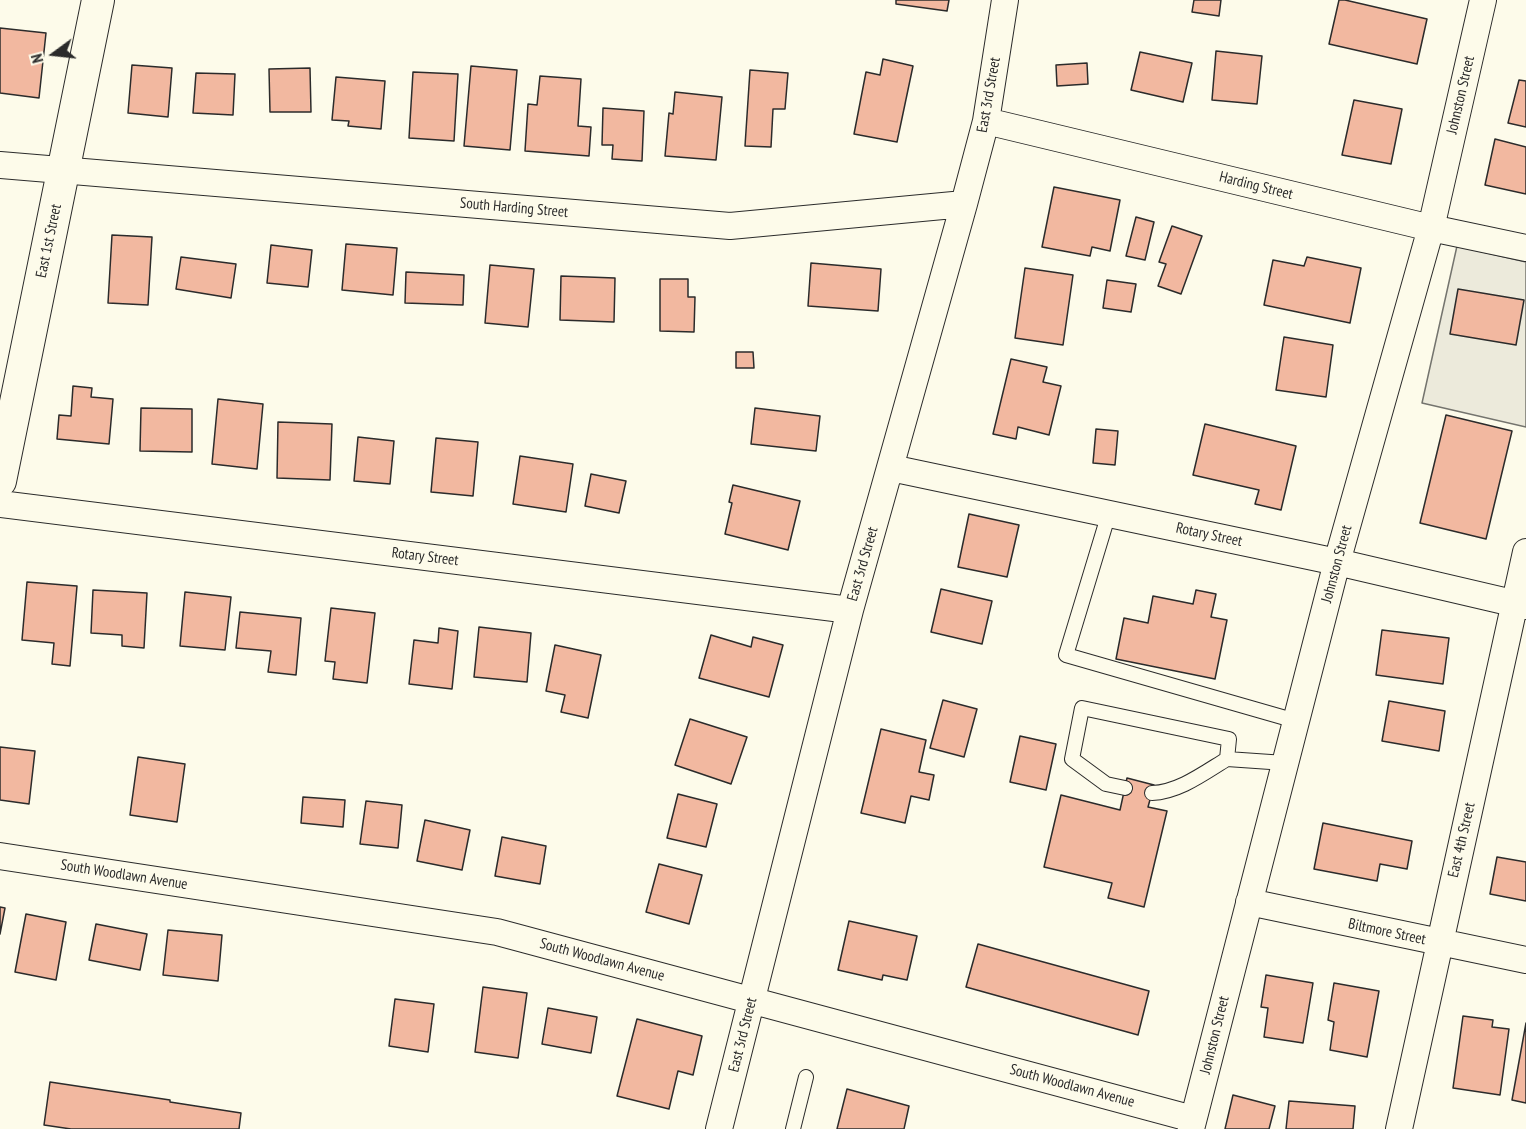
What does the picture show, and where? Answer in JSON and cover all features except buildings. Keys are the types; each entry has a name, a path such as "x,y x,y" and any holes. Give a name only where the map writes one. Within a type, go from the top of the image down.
{"street":[{"name":"East 1st Street","path":"0,481 98,0"},
{"name":"East 3rd Street","path":"721,1129 850,610 986,121 1005,0"},
{"name":"Johnston Street","path":"1192,1124 1337,562 1431,228 1483,0"},
{"name":"Harding Street","path":"986,121 1431,228 1526,248"},
{"name":"South Harding Street","path":"0,165 730,226 964,204"},
{"name":"Rotary Street","path":"891,468 1337,562 1521,605"},
{"name":"Rotary Street","path":"0,504 850,610"},
{"name":"East 4th Street","path":"1399,1129 1439,943 1521,605 1526,552"},
{"name":"South Woodlawn Avenue","path":"0,856 497,932 1192,1124"},
{"name":"Biltmore Street","path":"1249,902 1526,960"}],"lane":[{"path":"1109,513 1066,655 1296,721"},
{"path":"1125,788 1106,784 1072,759 1082,708 1229,739 1227,759"},
{"path":"1152,793 1161,793 1191,781 1227,759 1285,763"},
{"path":"794,1129 806,1077"}],"shaded area":[{"path":"1457,246 1526,262 1526,427 1422,403"}]}
